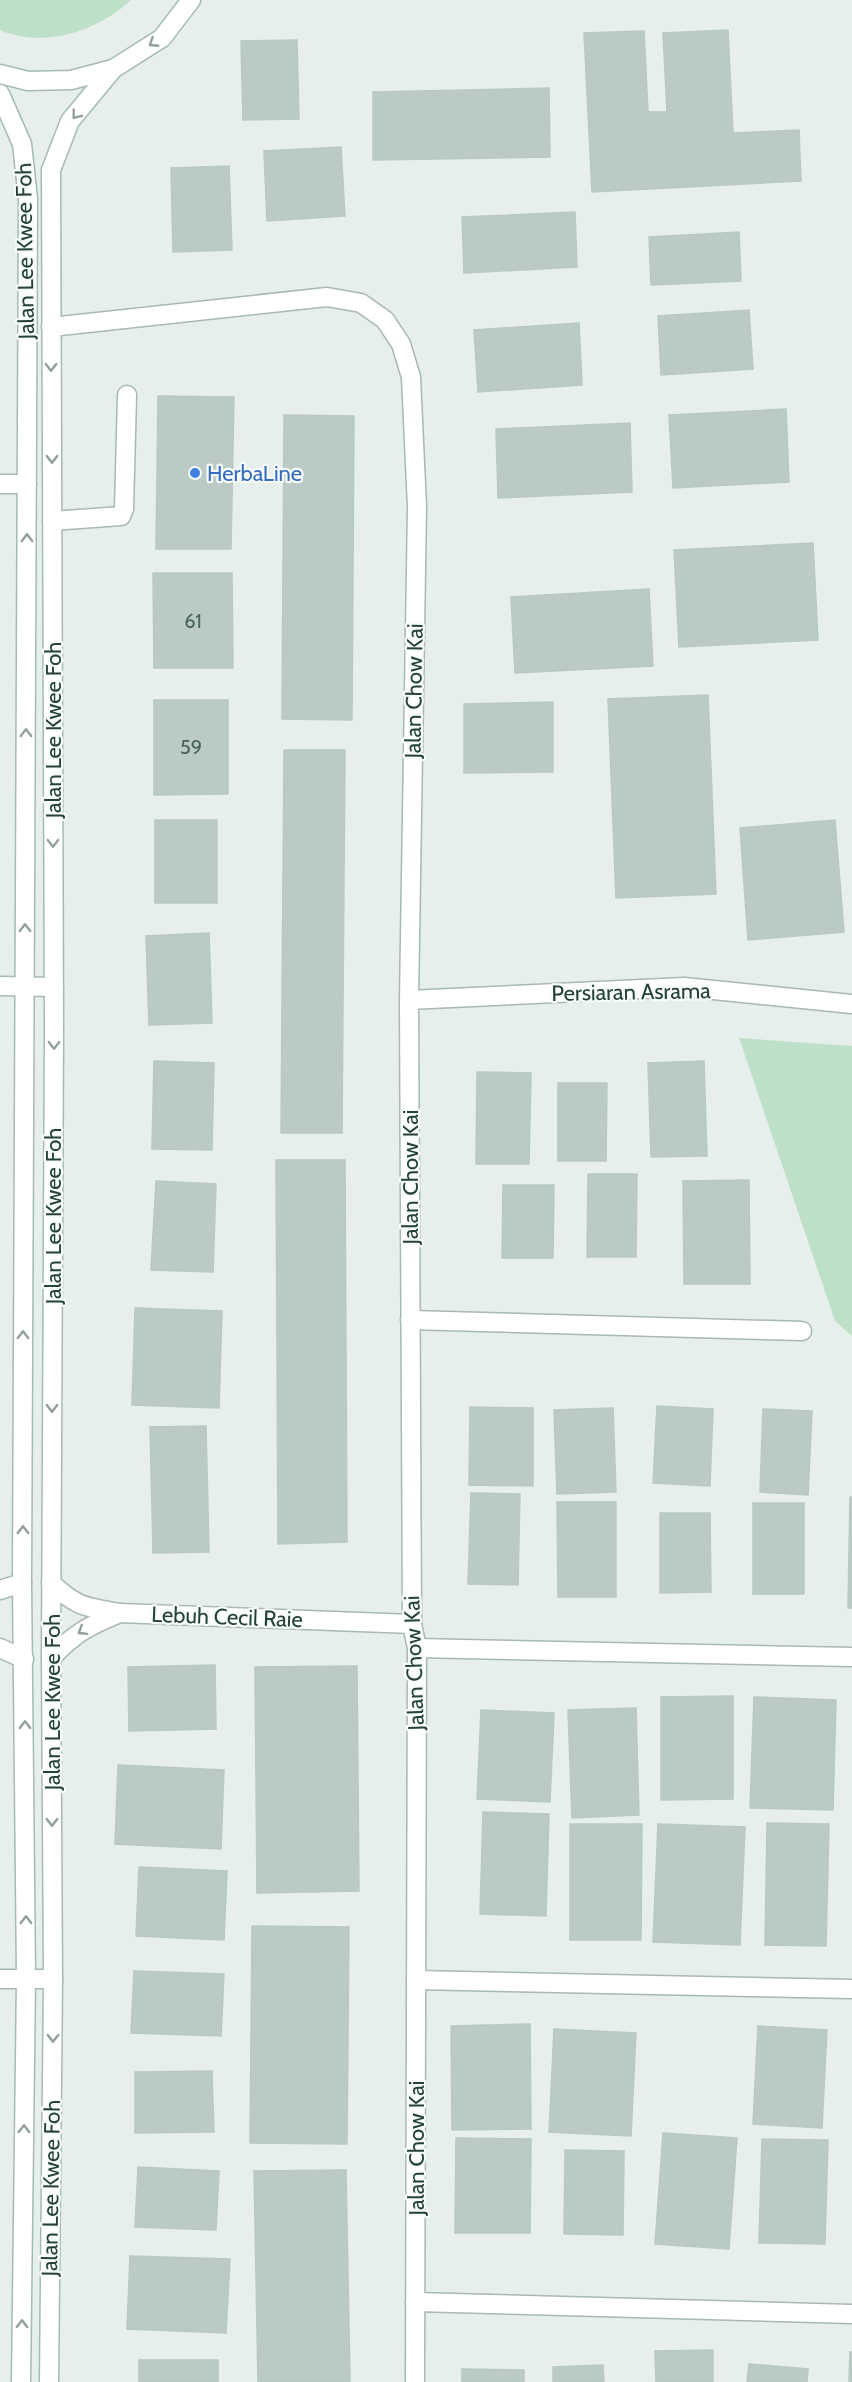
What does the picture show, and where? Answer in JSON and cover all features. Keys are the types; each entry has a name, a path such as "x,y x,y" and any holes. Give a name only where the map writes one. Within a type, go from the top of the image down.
{"street":[{"path":"0,74 28,81 71,80 112,69 162,38 191,0"},
{"name":"Jalan Lee Kwee Foh","path":"49,2382 53,1979 51,1583 54,987 51,170 70,121 112,69"},
{"name":"Jalan Lee Kwee Foh","path":"0,94 22,144 28,199 22,1583 26,1978 21,2382"},
{"name":"Jalan Chow Kai","path":"51,327 327,297 361,303 384,320 401,344 411,377 417,507 410,1000 412,1624 417,1648 415,2382"},
{"path":"52,520 121,516 124,509 127,395"},
{"path":"0,484 27,484"},
{"path":"0,986 54,987"},
{"name":"Persiaran Asrama","path":"410,1000 684,987 852,1004"},
{"path":"410,1320 802,1330"},
{"path":"0,1590 22,1583"},
{"name":"Lebuh Cecil Raie","path":"51,1583 70,1600 83,1606 120,1613 412,1624"},
{"path":"51,1659 69,1640 85,1628 120,1613"},
{"path":"0,1648 24,1659"},
{"path":"417,1648 852,1657"},
{"path":"0,1979 53,1979"},
{"path":"416,1980 852,1989"},
{"path":"415,2302 852,2314"}],"green space":[{"path":"0,0 131,0 118,11 87,28 70,34 34,38 0,30"},
{"path":"739,1038 852,1046 852,1336 835,1321"}],"building":[{"path":"728,30 733,133 799,130 801,181 592,192 584,33 644,31 648,112 667,112 663,33"},
{"path":"297,40 299,119 243,120 241,41"},
{"path":"549,88 550,157 373,160 373,92"},
{"path":"341,147 345,216 267,221 264,151"},
{"path":"229,166 232,250 173,252 171,168"},
{"path":"575,212 577,267 464,273 462,217"},
{"path":"739,232 741,281 651,285 649,237"},
{"path":"749,310 753,369 661,375 658,316"},
{"path":"579,323 582,385 478,392 474,330"},
{"name":"HerbaLine","path":"158,396 234,397 231,549 156,549"},
{"path":"786,409 789,482 673,488 669,415"},
{"path":"284,415 354,416 352,720 282,719"},
{"path":"630,423 632,492 498,498 496,429"},
{"path":"813,543 818,640 679,647 674,550"},
{"path":"153,573 232,573 233,668 154,668"},
{"path":"649,589 653,666 515,673 511,597"},
{"path":"708,695 716,894 616,898 608,699"},
{"path":"154,700 228,700 228,794 154,795"},
{"path":"553,702 553,772 464,773 464,704"},
{"path":"284,750 345,750 342,1133 281,1133"},
{"path":"155,820 217,820 217,903 155,903"},
{"path":"835,820 844,932 748,940 740,828"},
{"path":"209,933 212,1023 149,1025 146,936"},
{"path":"154,1061 214,1063 212,1150 152,1149"},
{"path":"704,1061 707,1156 651,1157 648,1063"},
{"path":"477,1072 531,1073 529,1164 476,1164"},
{"path":"558,1083 607,1083 606,1161 558,1161"},
{"path":"276,1160 345,1160 347,1542 278,1544"},
{"path":"588,1174 637,1174 636,1257 587,1257"},
{"path":"749,1180 750,1284 684,1284 683,1181"},
{"path":"156,1181 216,1184 213,1272 151,1270"},
{"path":"503,1185 554,1185 553,1258 502,1258"},
{"path":"135,1308 222,1311 219,1408 132,1405"},
{"path":"657,1406 713,1409 710,1486 653,1483"},
{"path":"470,1407 533,1408 533,1486 469,1485"},
{"path":"613,1408 616,1492 557,1494 554,1410"},
{"path":"763,1409 812,1411 808,1495 760,1492"},
{"path":"206,1426 209,1552 153,1553 150,1427"},
{"path":"471,1493 520,1494 518,1585 468,1584"},
{"path":"850,1497 852,1497 852,1608 848,1608"},
{"path":"557,1502 616,1502 616,1597 558,1597"},
{"path":"753,1503 804,1503 804,1594 753,1594"},
{"path":"660,1513 710,1513 711,1592 660,1593"},
{"path":"215,1665 216,1729 129,1731 128,1667"},
{"path":"357,1666 359,1891 257,1893 255,1667"},
{"path":"733,1696 733,1799 661,1800 661,1697"},
{"path":"754,1697 836,1700 833,1810 750,1808"},
{"path":"636,1708 639,1815 572,1818 568,1710"},
{"path":"481,1710 554,1713 550,1802 477,1799"},
{"path":"118,1765 224,1770 221,1849 115,1844"},
{"path":"483,1812 549,1814 546,1916 480,1914"},
{"path":"767,1823 829,1824 826,1946 765,1945"},
{"path":"570,1824 642,1824 641,1940 570,1940"},
{"path":"658,1824 745,1827 740,1945 653,1942"},
{"path":"139,1867 227,1871 224,1940 136,1936"},
{"path":"252,1926 349,1927 347,2144 250,2143"},
{"path":"134,1971 224,1974 221,2036 131,2033"},
{"path":"530,2024 531,2129 452,2130 451,2026"},
{"path":"758,2026 827,2030 822,2128 753,2124"},
{"path":"554,2029 636,2033 631,2136 549,2132"},
{"path":"212,2071 214,2132 135,2133 135,2072"},
{"path":"663,2133 737,2138 729,2249 655,2244"},
{"path":"456,2138 531,2139 530,2233 455,2233"},
{"path":"762,2139 828,2140 825,2244 759,2243"},
{"path":"565,2150 624,2151 623,2235 564,2234"},
{"path":"138,2167 219,2171 216,2230 135,2227"},
{"path":"346,2170 350,2382 258,2382 254,2171"},
{"path":"130,2256 230,2259 226,2333 127,2329"},
{"path":"713,2350 713,2382 656,2382 655,2351"},
{"path":"850,2352 852,2352 852,2382 849,2382"},
{"path":"139,2360 218,2360 218,2382 139,2382"},
{"path":"749,2364 808,2369 807,2382 747,2382"},
{"path":"603,2365 604,2382 553,2382 553,2367"},
{"path":"462,2369 524,2370 524,2382 462,2382"}],"place":[{"name":"HerbaLine","path":"195,473"}]}
